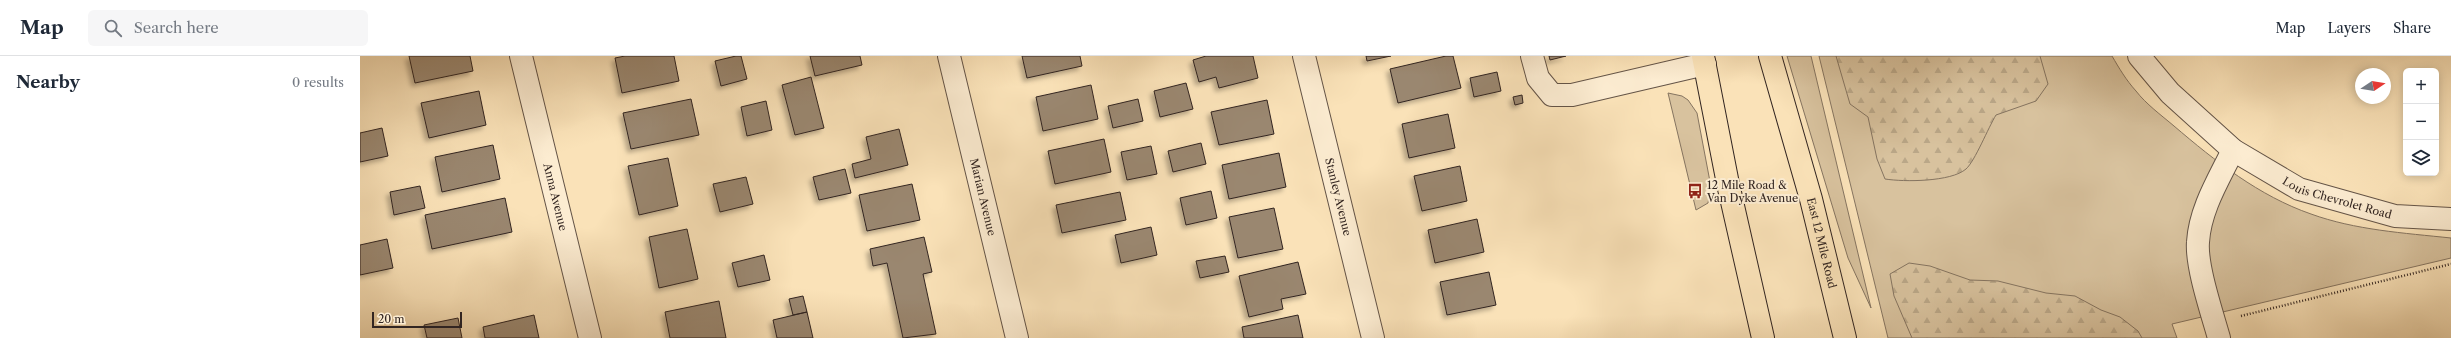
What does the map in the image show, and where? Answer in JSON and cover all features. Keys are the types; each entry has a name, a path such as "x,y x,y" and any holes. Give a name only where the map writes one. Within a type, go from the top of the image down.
{"main road":[{"name":"East 12 Mile Road","path":"1770,56 1811,199 1845,338"},
{"path":"1704,60 1728,184 1763,338"}],"street":[{"name":"Anna Avenue","path":"521,56 590,338"},
{"name":"Marian Avenue","path":"949,56 1017,338"},
{"name":"Stanley Avenue","path":"1304,56 1373,338"},
{"path":"1532,56 1538,78 1552,95 1572,95 1704,60"},
{"name":"Louis Chevrolet Road","path":"2139,56 2170,93 2233,150 2299,189 2395,216 2451,219"},
{"path":"2219,338 2204,285 2198,243 2204,210 2233,150"}],"path":[{"path":"2241,316 2451,264"}],"green space":[{"path":"1787,56 1811,56 1871,308 1848,258"},
{"path":"1819,56 2112,56 2129,83 2149,105 2205,152 2238,176 2273,198 2311,214 2345,224 2380,230 2451,238 2451,258 2172,324 2177,338 1888,338"},
{"path":"1836,56 2040,56 2048,84 2036,101 1996,115 1970,165 1966,169 1959,173 1939,179 1904,181 1885,179 1877,159 1868,117 1850,104"},
{"path":"1668,93 1682,96 1688,100 1697,113 1711,187 1708,203 1696,210"},
{"path":"1909,263 1930,266 1970,280 1998,281 2046,293 2075,296 2101,310 2120,317 2138,331 2142,338 1912,338 1894,296 1890,274"}],"building":[{"path":"409,56 470,56 473,71 415,83"},
{"path":"625,56 674,56 679,81 622,93 615,58"},
{"path":"741,56 747,79 721,86 715,61"},
{"path":"810,56 860,56 862,65 815,76"},
{"path":"1022,56 1080,56 1082,66 1027,78"},
{"path":"1206,56 1253,56 1258,78 1219,88 1216,77 1199,82 1193,60"},
{"path":"1366,56 1391,56 1367,61"},
{"path":"1446,56 1453,56 1461,88 1398,103 1390,69"},
{"path":"1549,56 1566,56 1550,60"},
{"path":"1497,72 1501,91 1474,97 1470,78"},
{"path":"811,77 824,128 795,135 782,85"},
{"path":"1186,83 1193,109 1160,117 1154,91"},
{"path":"1091,85 1098,119 1043,131 1036,97"},
{"path":"479,91 486,125 429,138 421,103"},
{"path":"1522,95 1523,103 1515,105 1513,97"},
{"path":"691,99 699,135 631,149 623,113"},
{"path":"1138,99 1143,121 1113,128 1108,106"},
{"path":"1267,100 1274,134 1219,145 1211,112"},
{"path":"766,101 772,130 747,136 741,107"},
{"path":"1448,114 1455,148 1409,158 1402,124"},
{"path":"382,128 388,156 360,162 360,133"},
{"path":"899,129 908,165 855,178 852,164 871,159 866,137"},
{"path":"1104,139 1111,172 1055,184 1048,151"},
{"path":"1201,143 1206,164 1173,172 1168,151"},
{"path":"493,145 500,179 442,192 435,157"},
{"path":"1151,146 1157,174 1127,180 1121,152"},
{"path":"1279,153 1286,187 1229,199 1222,165"},
{"path":"668,158 678,206 639,215 628,166"},
{"path":"1460,166 1467,201 1422,211 1414,176"},
{"path":"845,169 851,193 819,200 813,177"},
{"path":"746,177 753,204 720,212 713,184"},
{"path":"912,184 920,220 867,231 859,195"},
{"path":"420,186 425,208 394,215 390,192"},
{"path":"1211,191 1217,218 1186,225 1180,198"},
{"path":"1120,192 1126,220 1062,233 1056,205"},
{"path":"505,198 512,232 432,249 425,215"},
{"path":"1274,208 1283,249 1238,258 1229,217"},
{"path":"1477,219 1484,252 1435,263 1428,230"},
{"path":"1151,227 1157,255 1121,263 1115,235"},
{"path":"687,229 698,279 659,288 649,237"},
{"path":"924,237 932,272 923,274 936,334 903,338 887,263 873,266 870,249"},
{"path":"387,239 393,268 360,275 360,245"},
{"path":"764,255 770,280 738,287 732,263"},
{"path":"1225,256 1229,272 1200,278 1196,261"},
{"path":"1298,262 1306,294 1281,299 1283,309 1249,317 1239,276"},
{"path":"1489,272 1496,305 1447,315 1440,282"},
{"path":"803,296 807,312 793,315 789,299"},
{"path":"719,301 726,338 670,338 665,312"},
{"path":"807,312 813,338 777,338 773,320"},
{"path":"534,315 539,338 485,338 483,327"},
{"path":"1298,315 1303,338 1244,338 1242,327"},
{"path":"458,318 462,338 427,338 424,325"}],"place":[{"name":"12 Mile Road & Van Dyke Avenue","path":"1695,191"}]}
